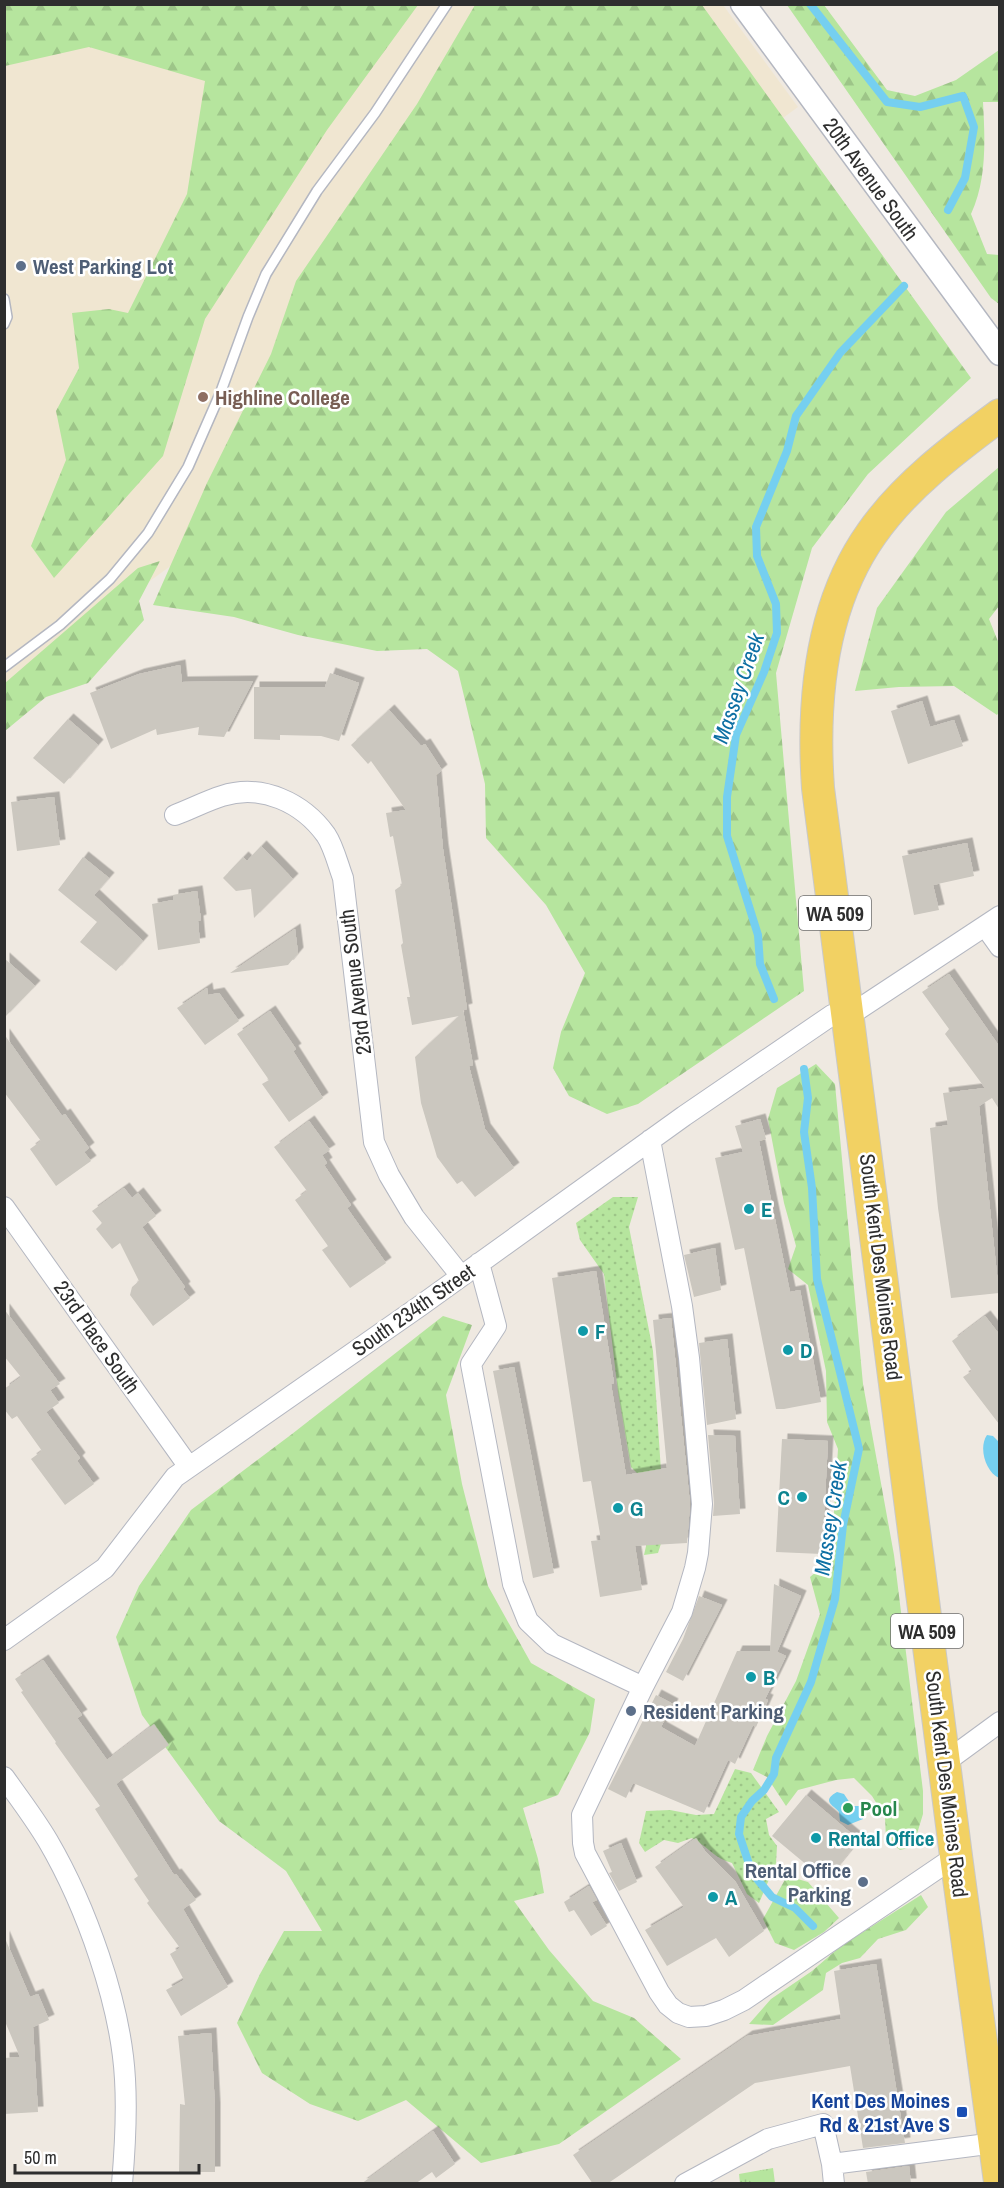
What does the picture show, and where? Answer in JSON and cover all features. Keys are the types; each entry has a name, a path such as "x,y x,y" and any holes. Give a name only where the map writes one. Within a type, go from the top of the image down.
{"main road":[{"name":"South Kent Des Moines Road","path":"999,415 928,472 907,492 873,531 858,555 846,579 830,627 820,676 816,749 818,788 956,1856 996,2112 995,2143 999,2182"}],"street":[{"name":"20th Avenue South","path":"743,4 999,353"},
{"name":"23rd Avenue South","path":"175,815 224,795 260,792 284,800 306,812 327,837 343,878 374,1142 389,1175 414,1217 461,1276"},
{"name":"South 234th Street","path":"4,1640 105,1568 174,1477 650,1140 832,1015 859,1009 992,921"},
{"path":"992,921 999,947"},
{"path":"650,1140 684,1317 702,1504 696,1568 682,1612 642,1687 582,1815 585,1853 659,1992 678,2013 689,2017 706,2016 744,2000 956,1856"},
{"name":"23rd Place South","path":"4,1208 189,1467"},
{"path":"479,1263 496,1326 471,1364 513,1584 528,1621 552,1644 642,1687"},
{"path":"944,1763 999,1722"},
{"path":"4,1777 48,1841 72,1888 88,1923 109,1990 119,2031 125,2078 125,2146 122,2184"},
{"path":"685,2184 768,2139 823,2124 833,2174 995,2143"}],"lane":[{"path":"4,667 60,625 110,579 148,533 188,466 220,394 266,274 317,191 375,113 447,4"},
{"path":"4,299 7,317 4,324"}],"shaded area":[{"name":"Highline College","path":"5,5 723,5 798,107 5,687"}],"green space":[{"path":"4,5 418,5 327,130 205,319 163,456 54,578 31,546 66,460 56,411 79,368 72,313 109,309 128,313 187,194 205,81 89,47 5,66"},
{"path":"475,5 702,5 971,378 868,474 812,548 776,673 804,991 638,1104 607,1114 569,1096 553,1068 561,1032 585,973 546,905 486,838 485,784 458,671 427,649 377,651 298,635 234,617 153,605 207,483 271,354 296,281 417,104"},
{"path":"787,5 824,5 887,90 915,96 956,80 999,50 999,102 983,102 982,173 971,214 987,254 999,255 999,304 991,298"},
{"path":"999,467 999,606 989,619 999,644 999,712 997,715 954,686 855,691 877,608 946,512"},
{"path":"160,561 139,601 144,620 88,683 46,697 5,731 5,683 138,568"},
{"path":"816,1064 835,1084 863,1384 894,1555 923,1791 923,1814 913,1847 900,1850 886,1839 885,1817 872,1796 854,1778 836,1780 798,1790 786,1806 767,1777 753,1770 767,1736 796,1681 820,1614 810,1577 831,1559 838,1449 827,1422 826,1371 808,1285 788,1269 796,1246 784,1203 768,1119 777,1088"},
{"path":"613,1197 638,1197 629,1227 653,1351 665,1531 658,1553 644,1555 649,1533 644,1480 631,1467 618,1392 604,1274 580,1240 576,1223"},
{"path":"443,1316 472,1325 446,1395 462,1484 488,1586 531,1663 595,1699 590,1732 558,1795 523,1808 538,1859 544,1893 514,1901 549,1950 593,2001 634,2018 681,2059 559,2144 481,2163 406,2100 358,2121 310,2104 262,2073 237,2023 260,1974 284,1931 322,1931 286,1871 219,1821 142,1715 116,1637 139,1586 191,1510"},
{"path":"735,1769 751,1773 779,1812 766,1819 769,1835 777,1846 776,1863 759,1903 747,1894 732,1863 721,1859 692,1838 678,1843 664,1840 645,1852 639,1843 646,1811 670,1810 696,1815 714,1814"},
{"path":"787,1876 808,1882 839,1918 824,1932 794,1950 775,1943 763,1919"},
{"path":"921,1895 928,1907 906,1930 878,1939 860,1958 842,1963 826,1973 823,1990 773,2025 749,2024 771,1999 812,1971 841,1946"},
{"path":"773,2168 775,2183 740,2183 739,2174"}],"water":[{"path":"987,1435 993,1436 998,1441 999,1478 990,1471 983,1453 984,1440"},
{"name":"Pool","path":"837,1792 844,1794 852,1806 859,1806 863,1810 863,1819 848,1825 840,1821 839,1812 829,1800"}],"building":[{"path":"180,665 182,682 253,681 224,737 198,735 199,727 157,735 156,729 111,749 90,693 139,674"},
{"path":"330,673 359,683 339,741 321,736 280,735 280,740 254,739 254,687 325,687"},
{"path":"922,701 930,727 954,720 963,746 908,764 891,711"},
{"path":"389,710 421,746 425,744 442,770 436,775 443,849 467,1009 463,1010 473,1065 469,1066 485,1129 514,1168 475,1197 462,1181 457,1184 437,1157 421,1103 415,1057 459,1016 412,1025 395,890 402,885 393,836 390,837 386,813 406,810 371,761 368,764 351,745"},
{"path":"68,719 98,745 64,784 33,758"},
{"path":"54,797 60,845 17,851 11,802"},
{"path":"967,843 974,876 933,885 939,910 914,915 902,856"},
{"path":"261,846 293,879 254,918 251,889 236,891 223,878 243,857 247,861"},
{"path":"83,857 109,878 94,895 143,941 116,971 80,942 97,922 58,890"},
{"path":"197,891 201,920 198,921 200,943 158,950 152,904 173,900 173,895"},
{"path":"295,929 298,953 288,965 230,973"},
{"path":"4,958 35,986 4,1018"},
{"path":"949,974 999,1046 999,1109 992,1098 979,1106 999,1293 951,1298 938,1208 930,1128 948,1125 943,1093 985,1088 945,1034 949,1029 922,992"},
{"path":"207,988 208,995 219,993 239,1021 205,1045 177,1008"},
{"path":"270,1011 296,1049 293,1051 323,1098 289,1122 262,1084 269,1080 237,1034"},
{"path":"4,1034 62,1116 65,1114 89,1148 84,1152 91,1161 56,1186 30,1149 41,1141 4,1092"},
{"path":"760,1119 766,1139 759,1141 790,1292 800,1290 821,1402 784,1409 776,1409 744,1248 735,1250 715,1158 743,1152 735,1126"},
{"path":"309,1121 330,1150 322,1155 327,1163 324,1165 351,1205 347,1208 386,1263 350,1288 322,1250 328,1246 295,1200 307,1191 274,1147"},
{"path":"124,1188 132,1198 138,1193 156,1216 142,1227 185,1287 183,1289 190,1298 153,1326 130,1295 132,1287 139,1281 120,1243 112,1249 96,1229 102,1223 92,1211"},
{"path":"715,1248 721,1290 694,1297 684,1255"},
{"path":"596,1271 626,1475 667,1468 653,1320 671,1318 690,1504 687,1543 635,1546 642,1590 600,1597 591,1541 601,1540 591,1481 583,1482 552,1278"},
{"path":"4,1309 60,1384 50,1390 59,1403 46,1412 80,1458 77,1461 94,1484 65,1505 31,1459 42,1451 17,1416 12,1419 4,1409 4,1389 21,1377 4,1356"},
{"path":"985,1316 999,1334 999,1424 963,1377 972,1371 952,1341"},
{"path":"727,1339 736,1419 707,1425 699,1343"},
{"path":"514,1367 554,1573 533,1578 493,1371"},
{"path":"708,1435 735,1436 740,1514 713,1516"},
{"name":"C","path":"782,1439 828,1441 822,1554 776,1552"},
{"name":"B","path":"774,1584 801,1596 777,1652 786,1656 765,1699 768,1700 756,1727 753,1725 735,1764 728,1760 704,1813 633,1783 626,1798 608,1789 656,1695 673,1704 661,1727 695,1746 737,1651 770,1651"},
{"path":"699,1596 722,1605 683,1681 666,1672 683,1639"},
{"path":"43,1660 82,1715 77,1718 107,1760 154,1724 169,1745 116,1784 174,1875 176,1874 196,1900 183,1909 228,1987 181,2016 166,1990 184,1980 170,1954 180,1948 147,1903 149,1901 134,1879 138,1876 95,1809 100,1806 55,1743 21,1692 23,1691 15,1679"},
{"name":"Rental Office","path":"806,1795 859,1840 826,1881 772,1836"},
{"name":"A","path":"696,1838 705,1851 735,1881 764,1931 729,1957 716,1938 667,1966 645,1930 684,1907 655,1867"},
{"path":"621,1843 637,1882 619,1891 609,1873 612,1872 603,1851"},
{"path":"589,1886 597,1900 592,1902 607,1926 591,1936 574,1910 569,1912 564,1902"},
{"path":"4,1936 30,1997 38,1994 49,2020 33,2027 38,2112 4,2114 4,2058 20,2057 4,2019"},
{"path":"876,1964 905,2143 863,2148 850,2066 755,2083 607,2184 593,2184 573,2155 747,2036 841,2019 834,1971"},
{"path":"211,2033 215,2108 215,2172 179,2172 180,2104 185,2105 178,2036"},
{"path":"433,2131 455,2164 436,2178 432,2172 415,2184 361,2184"},
{"path":"909,2166 911,2184 868,2184 866,2172"}],"waterway":[{"name":"Massey Creek","path":"810,4 887,102 920,107 963,96 974,127 965,178 948,210"},
{"name":"Massey Creek","path":"774,999 760,964 758,935 727,836 727,797 736,735 764,672 777,633 776,604 757,556 756,527 787,451 796,416 840,353 904,286"},
{"name":"Massey Creek","path":"804,1069 808,1098 804,1132 812,1188 817,1279 859,1449 843,1525 835,1599 811,1682 776,1758 774,1774 764,1790 752,1801 741,1817 739,1834 752,1873 772,1897 795,1908 813,1926"}],"place":[{"name":"West Parking Lot","path":"21,266"},
{"name":"Highline College","path":"203,397"},
{"name":"E","path":"749,1209"},
{"name":"F","path":"583,1331"},
{"name":"D","path":"788,1350"},
{"name":"C","path":"802,1497"},
{"name":"G","path":"618,1508"},
{"name":"B","path":"751,1677"},
{"name":"Resident Parking","path":"631,1711"},
{"name":"Pool","path":"848,1808"},
{"name":"Rental Office","path":"816,1838"},
{"name":"Rental Office Parking","path":"863,1882"},
{"name":"A","path":"713,1897"},
{"name":"Kent Des Moines Rd & 21st Ave S","path":"962,2112"}]}
